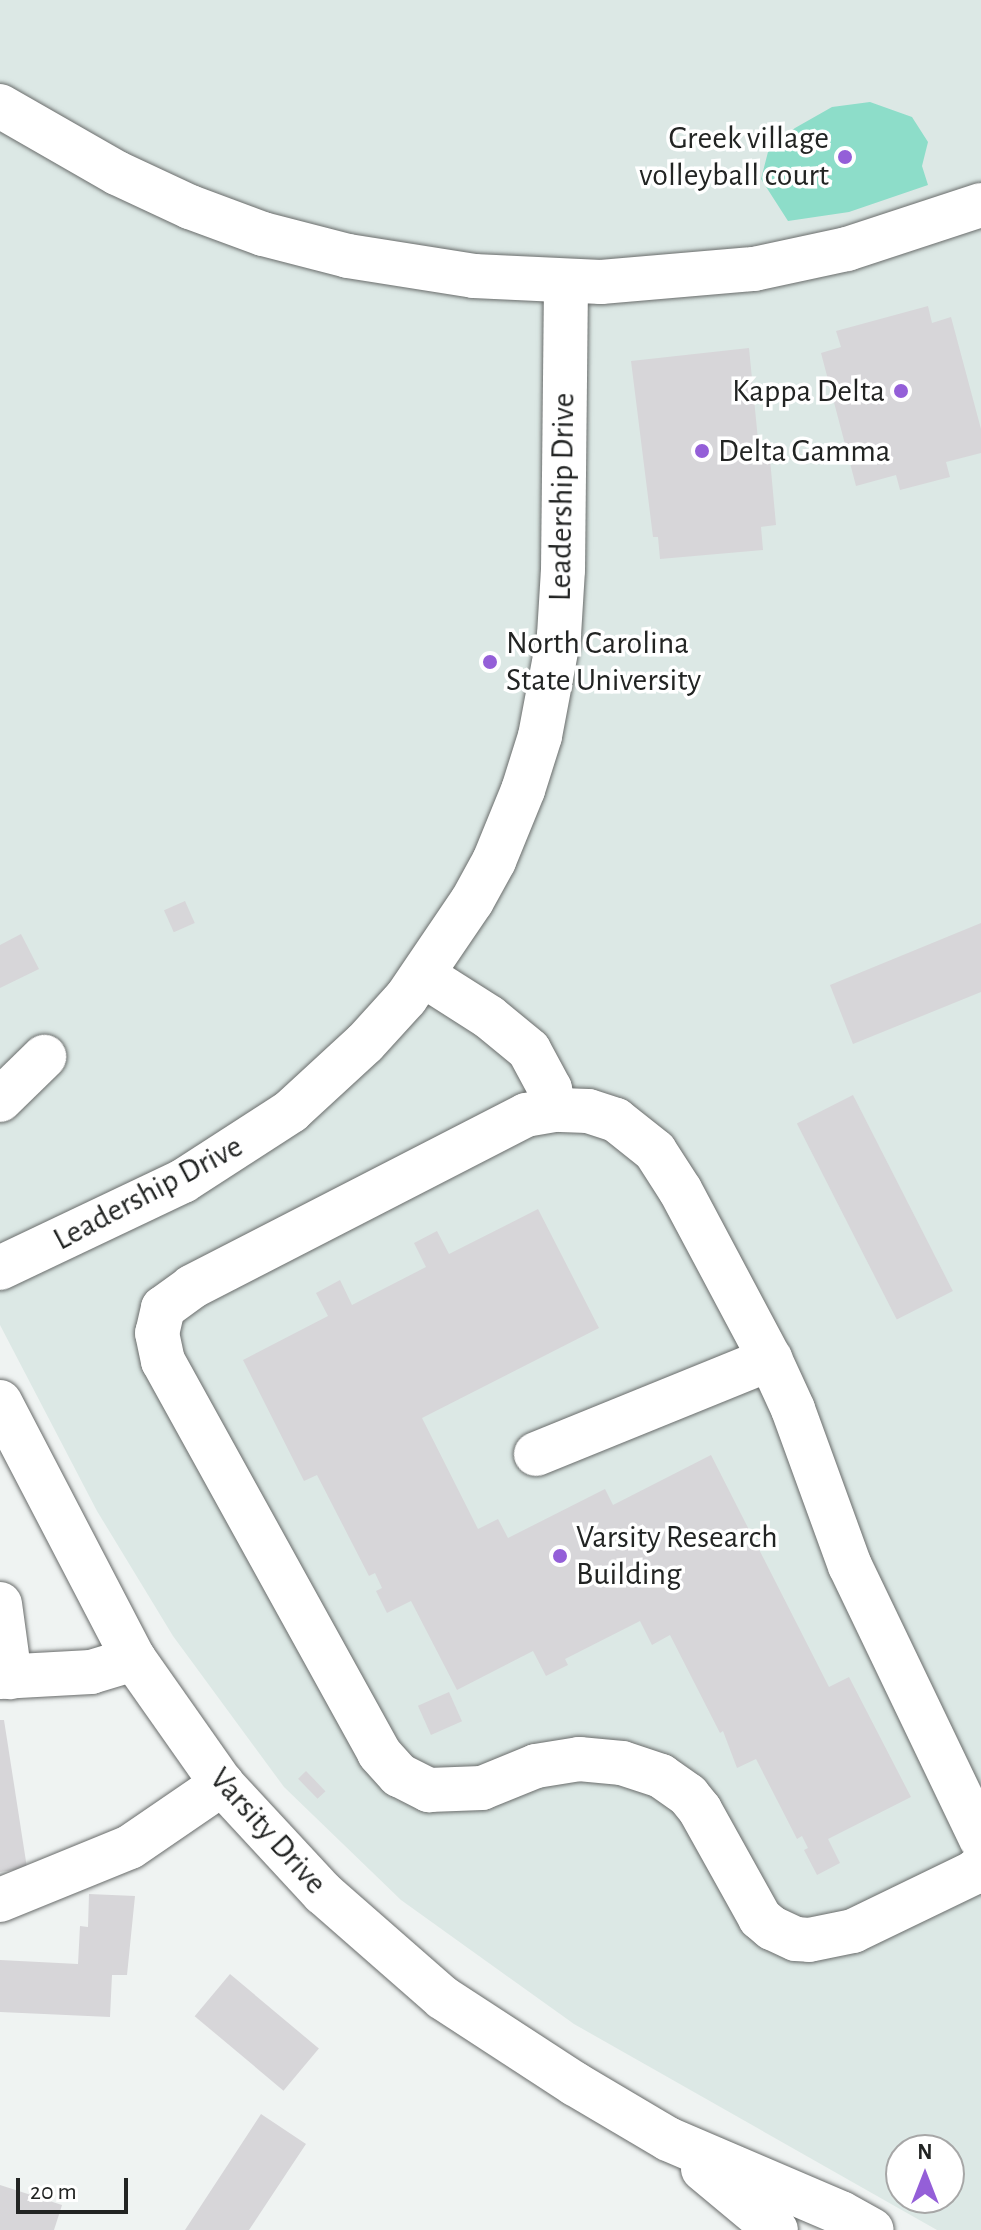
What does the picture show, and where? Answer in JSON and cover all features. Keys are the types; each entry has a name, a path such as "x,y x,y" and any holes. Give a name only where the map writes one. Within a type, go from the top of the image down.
{"street":[{"path":"0,106 117,173 190,207 263,234 411,268 566,283 666,279 754,269 847,249 981,205"},
{"name":"Leadership Drive","path":"0,1268 183,1181 291,1111 354,1054 423,975 494,861 527,776 551,683 563,570 566,283"},
{"path":"423,975 489,1017 529,1050 550,1089 554,1110"},
{"path":"0,1100 44,1057"},
{"path":"981,1839 850,1566 793,1409 770,1359 680,1190 655,1151 616,1120 588,1111 554,1110 526,1115 192,1287 163,1308 157,1333 163,1361 379,1753 399,1775 429,1790 482,1788 536,1766 579,1759 622,1763 661,1776 688,1795 700,1810 760,1918 772,1928 796,1939 827,1938 853,1931 973,1873 981,1866"},
{"path":"536,1454 770,1359"},
{"name":"Varsity Drive","path":"0,1402 134,1659 222,1784 323,1893 443,1998 513,2045 668,2139 841,2213 872,2230"},
{"path":"0,1604 5,1677 91,1672 134,1659"},
{"path":"0,1900 130,1847 222,1784"},
{"name":"Varsity Drive","path":"668,2139 776,2230"}],"shaded area":[{"name":"North Carolina State University","path":"0,0 981,0 981,2230 937,2230 909,2214 965,2214 965,2134 885,2134 885,2200 574,2024 401,1900 284,1787 173,1636 97,1511 0,1325"}],"green space":[{"name":"Greek village volleyball court","path":"870,102 912,117 928,142 922,166 928,185 849,212 788,221 761,179 769,148 795,128 832,107"}],"building":[{"name":"Kappa Delta","path":"928,306 932,323 951,317 981,429 981,453 946,462 950,477 900,490 896,475 856,486 821,353 841,347 836,331"},
{"name":"Delta Gamma","path":"749,348 760,460 770,459 776,525 761,527 763,550 660,559 658,537 653,537 631,361"},
{"path":"185,901 195,923 174,932 164,910"},
{"path":"981,923 981,992 853,1044 830,985"},
{"path":"21,934 39,969 0,988 0,945"},
{"path":"853,1095 953,1291 897,1320 797,1124"},
{"name":"Varsity Research Building","path":"538,1209 599,1328 422,1418 478,1529 498,1519 508,1538 605,1489 613,1505 711,1455 829,1687 849,1677 911,1797 828,1839 840,1863 817,1875 804,1850 808,1848 802,1836 797,1839 756,1759 737,1768 723,1731 720,1733 670,1635 652,1645 640,1621 565,1659 568,1665 546,1676 533,1651 457,1690 411,1601 387,1613 376,1591 382,1588 375,1573 369,1576 317,1475 304,1481 243,1360 328,1316 316,1293 340,1280 352,1305 426,1267 414,1243 437,1231 449,1254"},
{"path":"449,1692 462,1721 431,1735 418,1706"},
{"path":"0,1720 4,1720 27,1868 0,1872"},
{"path":"306,1771 325,1791 318,1799 298,1779"},
{"path":"89,1894 135,1896 127,1975 112,1975 110,2017 0,2012 0,1960 78,1964 80,1926 88,1927"},
{"path":"230,1974 319,2049 284,2091 195,2016"},
{"path":"261,2114 306,2144 249,2230 185,2230"},
{"path":"0,2185 62,2205 54,2230 0,2230"}],"place":[{"name":"Greek village volleyball court","path":"845,157"},
{"name":"Kappa Delta","path":"901,391"},
{"name":"Delta Gamma","path":"702,451"},
{"name":"North Carolina State University","path":"490,662"},
{"name":"Varsity Research Building","path":"560,1556"}]}
